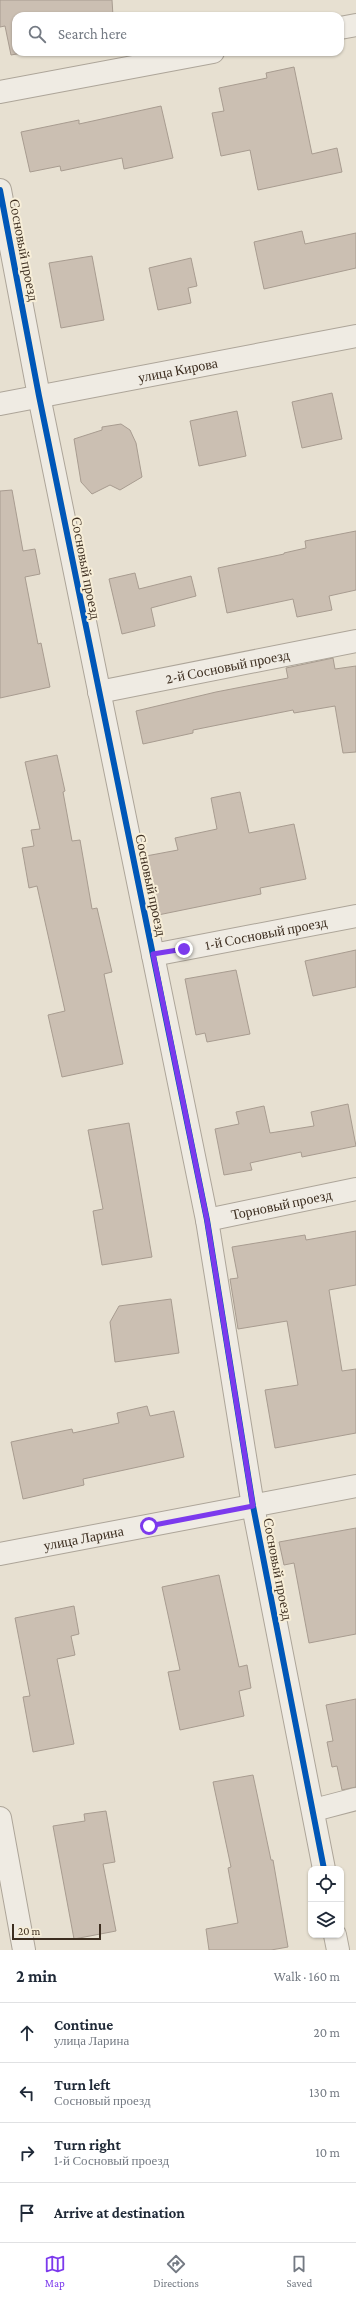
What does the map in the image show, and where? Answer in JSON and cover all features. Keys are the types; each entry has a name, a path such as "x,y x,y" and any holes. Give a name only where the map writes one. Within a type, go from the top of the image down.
{"street":[{"path":"344,27 356,25"},
{"path":"0,92 192,56"},
{"name":"Сосновый проезд","path":"0,190 39,396 207,1220 253,1506 314,1810 323,1866"},
{"name":"улица Кирова","path":"0,404 356,336"},
{"name":"2-й Сосновый проезд","path":"99,692 356,641"},
{"name":"1-й Сосновый проезд","path":"153,954 356,916"},
{"name":"Торновый проезд","path":"207,1220 356,1189"},
{"name":"улица Ларина","path":"0,1554 356,1486"},
{"path":"314,1810 356,1800"},
{"path":"0,1818 24,1950"},
{"path":"336,1938 338,1950"}],"building":[{"path":"0,0 112,0 113,12 12,12 12,55 5,26 0,27"},
{"path":"294,67 312,154 337,148 342,172 258,190 250,150 221,156 212,113 224,111 219,88 267,78 266,73"},
{"path":"161,106 173,158 124,169 122,158 61,171 60,166 30,172 21,132 79,120 79,124"},
{"path":"302,231 305,244 356,233 356,268 264,289 254,242"},
{"path":"92,256 104,320 61,328 49,263"},
{"path":"191,258 197,286 188,288 191,303 158,310 149,268"},
{"path":"332,393 342,439 302,448 292,402"},
{"path":"237,411 246,456 199,466 190,421"},
{"path":"121,424 130,430 136,443 142,477 120,490 110,485 92,494 81,482 74,439 102,430 102,427"},
{"path":"12,490 23,551 35,549 40,574 25,577 38,644 41,643 50,687 0,698 0,491"},
{"path":"356,531 356,590 329,596 332,610 297,617 293,599 227,613 218,568 284,554 306,548 305,541"},
{"path":"135,573 139,589 191,576 196,596 151,608 155,626 122,634 109,579"},
{"path":"333,658 335,669 356,666 356,752 343,753 335,706 294,713 293,710 193,730 193,733 143,744 136,711 216,692 288,678 286,668"},
{"path":"57,755 65,791 63,792 72,841 80,840 92,909 97,908 112,972 104,974 123,1064 62,1077 48,1015 65,1011 37,886 29,888 22,848 34,846 31,830 40,829 25,762"},
{"path":"240,792 249,833 294,824 306,879 260,888 261,894 158,915 146,856 178,850 175,838 217,829 211,798"},
{"path":"356,950 356,987 313,996 305,961"},
{"path":"236,970 250,1034 207,1042 205,1033 196,1035 185,979"},
{"path":"348,1104 356,1146 302,1157 301,1152 250,1163 252,1170 224,1175 215,1129 239,1124 236,1112 264,1106 270,1133 314,1126 311,1112"},
{"path":"129,1123 152,1257 102,1265 93,1211 103,1209 88,1130"},
{"path":"356,1231 356,1285 329,1290 342,1371 356,1369 356,1433 275,1448 265,1390 298,1385 287,1321 238,1329 230,1279 238,1278 232,1247 305,1235 306,1240"},
{"path":"171,1299 179,1353 115,1362 110,1322 119,1306"},
{"path":"147,1406 150,1416 174,1411 184,1457 83,1479 84,1485 23,1499 11,1442 72,1429 73,1433 119,1423 117,1413"},
{"path":"356,1528 356,1634 309,1643 294,1563 284,1565 279,1542"},
{"path":"219,1575 239,1667 247,1665 251,1688 239,1691 244,1716 180,1730 168,1672 180,1670 162,1587"},
{"path":"74,1606 79,1634 71,1636 75,1655 57,1659 74,1744 33,1752 23,1697 30,1696 15,1618"},
{"path":"356,1699 356,1787 342,1790 337,1766 332,1767 327,1742 333,1741 326,1705"},
{"path":"253,1775 271,1860 273,1860 288,1947 271,1950 209,1950 206,1929 238,1923 228,1868 231,1867 213,1782"},
{"path":"106,1811 115,1862 103,1864 116,1931 74,1939 53,1826 85,1821 84,1814"}],"cycle path":[{"path":"0,190 39,396 207,1220 253,1506 323,1866"}],"route":[{"path":"149,1526 253,1506 207,1220 153,954 184,949"}]}
